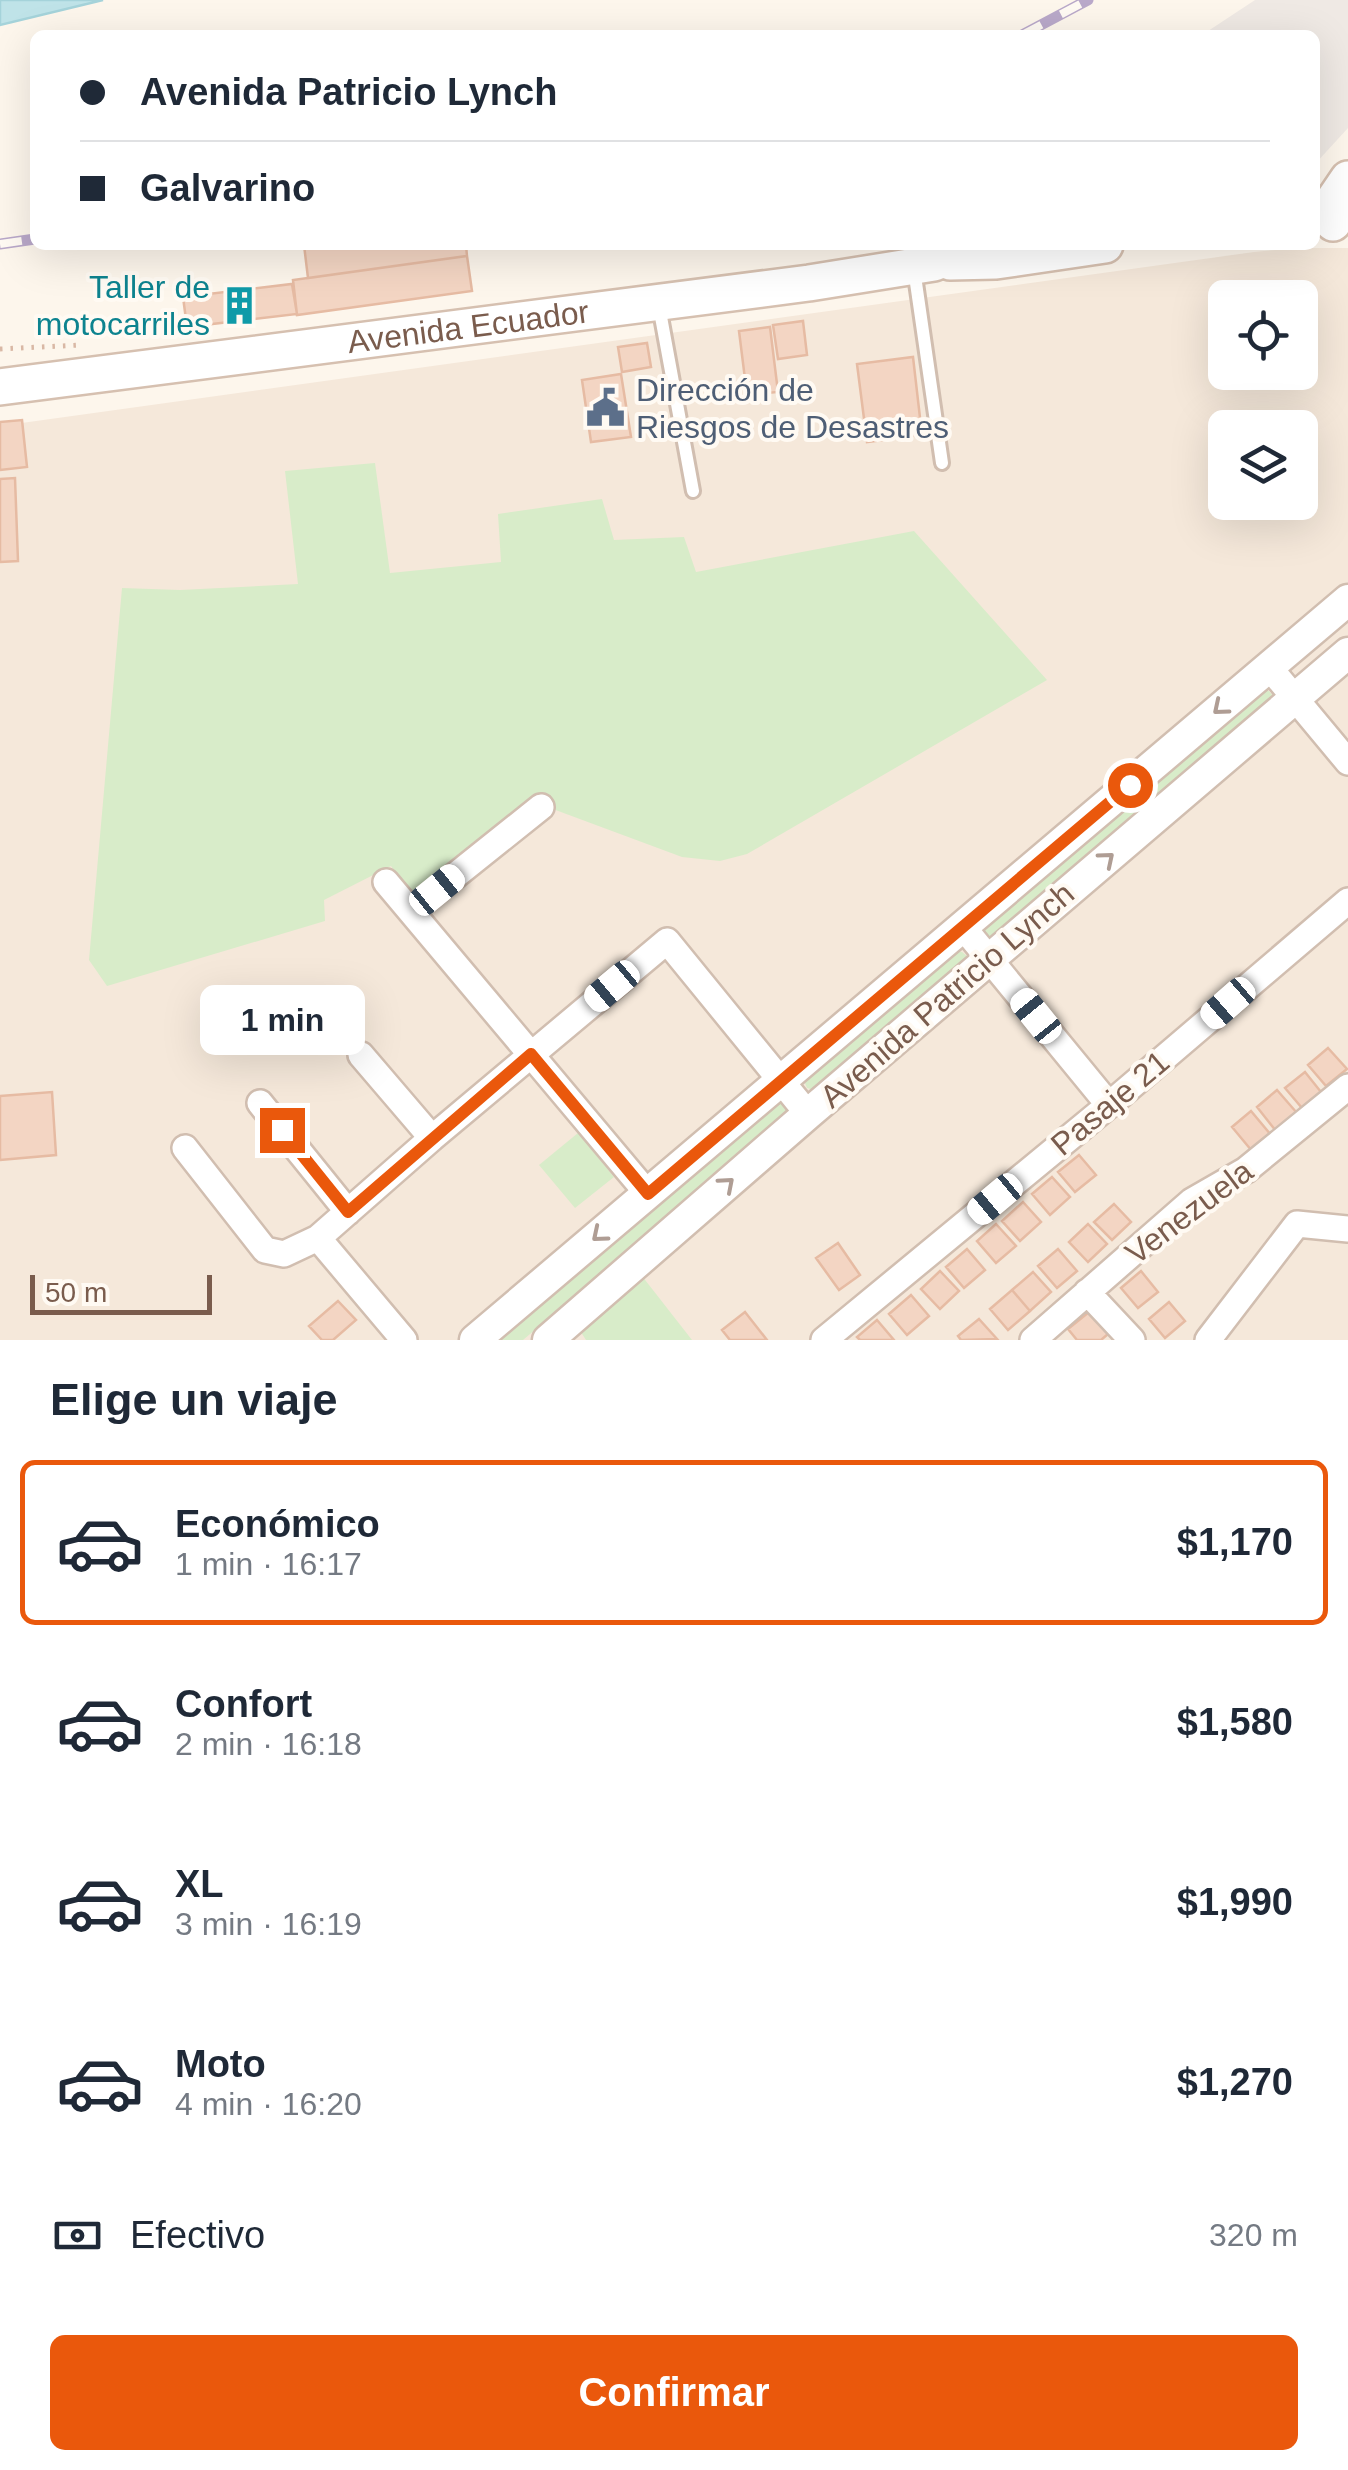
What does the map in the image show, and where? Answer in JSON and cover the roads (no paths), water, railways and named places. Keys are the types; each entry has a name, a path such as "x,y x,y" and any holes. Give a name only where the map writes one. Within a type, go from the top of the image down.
{"main road":[{"name":"Avenida Ecuador","path":"924,265 966,250"},
{"name":"Avenida Ecuador","path":"0,386 659,303 924,265 996,262 1073,250"}],"street":[{"name":"Avenida Patricio Lynch","path":"475,1340 1348,600"},
{"name":"Avenida Patricio Lynch","path":"548,1340 1348,653"},
{"path":"1268,667 1348,762"},
{"path":"411,911 540,807"},
{"path":"386,882 648,1194"},
{"name":"Pasaje 21","path":"824,1340 1109,1106 1348,901"},
{"path":"963,926 1109,1106"},
{"path":"186,1148 265,1250 284,1254 318,1238 667,941 808,1114"},
{"path":"361,1055 432,1138"},
{"name":"Venezuela","path":"1033,1340 1192,1200 1246,1170 1348,1087"},
{"path":"260,1102 348,1212"},
{"path":"1208,1340 1297,1224 1348,1229"},
{"path":"318,1238 404,1340"},
{"path":"1086,1292 1132,1340"}],"lane":[{"path":"924,265 942,462"},
{"path":"659,303 693,490"}],"water":[{"path":"0,0 103,0 0,25"}],"railway":[{"path":"1031,30 1088,0"},
{"path":"0,244 30,240"}],"place":[{"name":"Taller de motocarriles","path":"240,305"},
{"name":"Dirección de Riesgos de Desastres","path":"606,408"}]}
